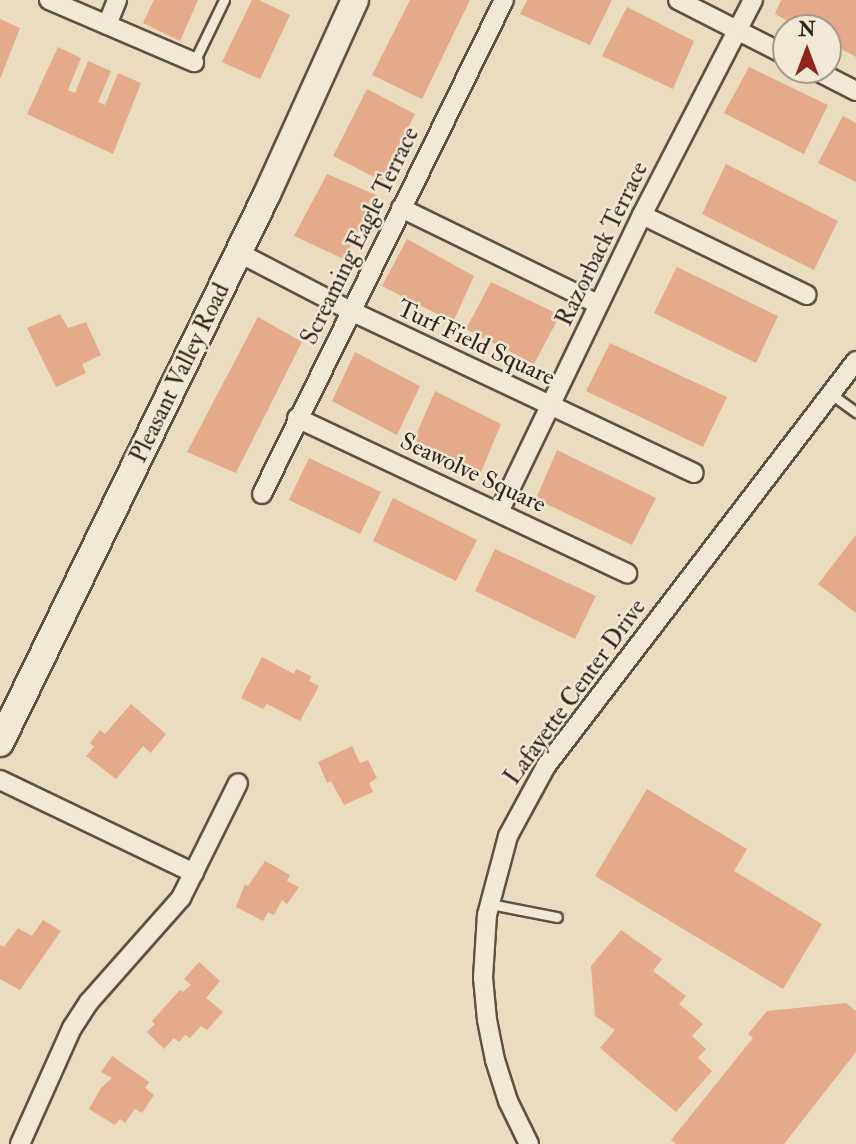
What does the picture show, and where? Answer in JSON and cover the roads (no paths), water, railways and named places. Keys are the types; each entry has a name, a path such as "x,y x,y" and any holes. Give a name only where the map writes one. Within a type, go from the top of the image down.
{"street":[{"path":"50,0 194,62"},
{"path":"107,25 117,0"},
{"name":"Pleasant Valley Road","path":"0,743 239,253 355,0"},
{"name":"Screaming Eagle Terrace","path":"262,494 504,0"},
{"path":"678,0 772,48"},
{"name":"Razorback Terrace","path":"499,512 642,215 753,0"},
{"path":"401,208 598,304"},
{"path":"642,215 807,295"},
{"name":"Turf Field Square","path":"239,253 351,311 694,473"},
{"name":"Lafayette Center Drive","path":"529,1144 508,1101 487,1020 483,957 489,904 508,836 546,765 856,362"},
{"name":"Seawolve Square","path":"297,418 627,573"},
{"path":"0,779 194,873"},
{"path":"20,1144 72,1028 89,1002 164,920 194,873 237,783"}],"lane":[{"path":"194,62 224,0"},
{"path":"831,394 856,412"},
{"path":"489,904 557,917"}]}
